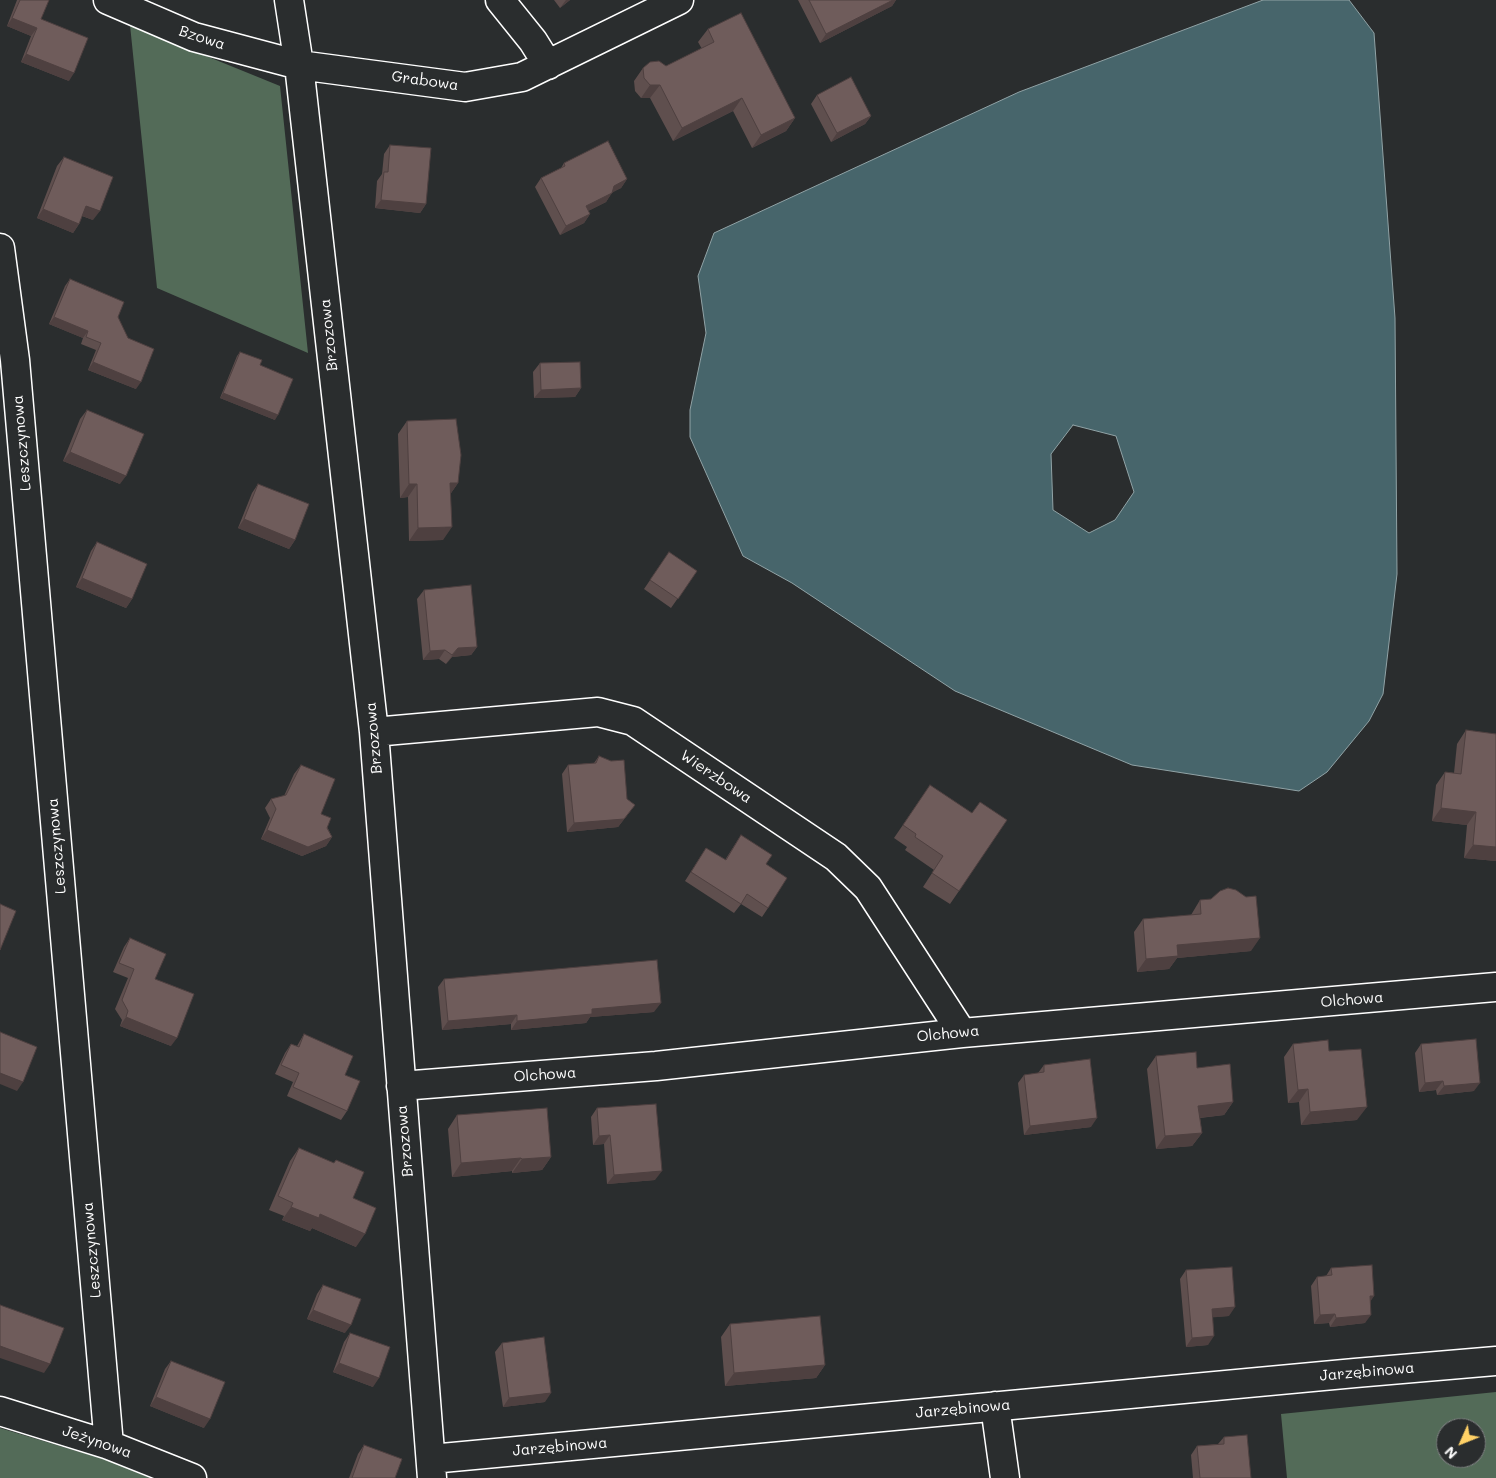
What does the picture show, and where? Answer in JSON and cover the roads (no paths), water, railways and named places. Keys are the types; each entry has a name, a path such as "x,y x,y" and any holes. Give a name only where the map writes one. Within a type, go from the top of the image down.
{"street":[{"name":"Bzowa","path":"108,0 194,38 299,64"},
{"name":"Brzozowa","path":"289,0 299,64 374,732 432,1469"},
{"path":"500,0 533,41 548,65"},
{"name":"Grabowa","path":"299,64 465,87 522,77 679,0"},
{"name":"Leszczynowa","path":"0,248 15,360 109,1445"},
{"name":"Wierzbowa","path":"374,732 598,712 633,721 836,857 868,888 962,1033"},
{"name":"Olchowa","path":"401,1086 656,1066 962,1033 1496,987"},
{"name":"Jarzębinowa","path":"432,1469 995,1406 1496,1361"},
{"path":"995,1406 1005,1478"},
{"name":"Jeżynowa","path":"0,1412 109,1445 192,1478"}],"water":[{"path":"1263,0 1349,0 1374,33 1395,318 1397,574 1383,694 1369,721 1327,772 1299,791 1132,765 955,691 792,583 743,556 690,437 690,410 706,333 698,276 714,233 1019,92","holes":["1073,425 1116,436 1134,492 1115,520 1089,533 1053,510 1051,454"]}]}
